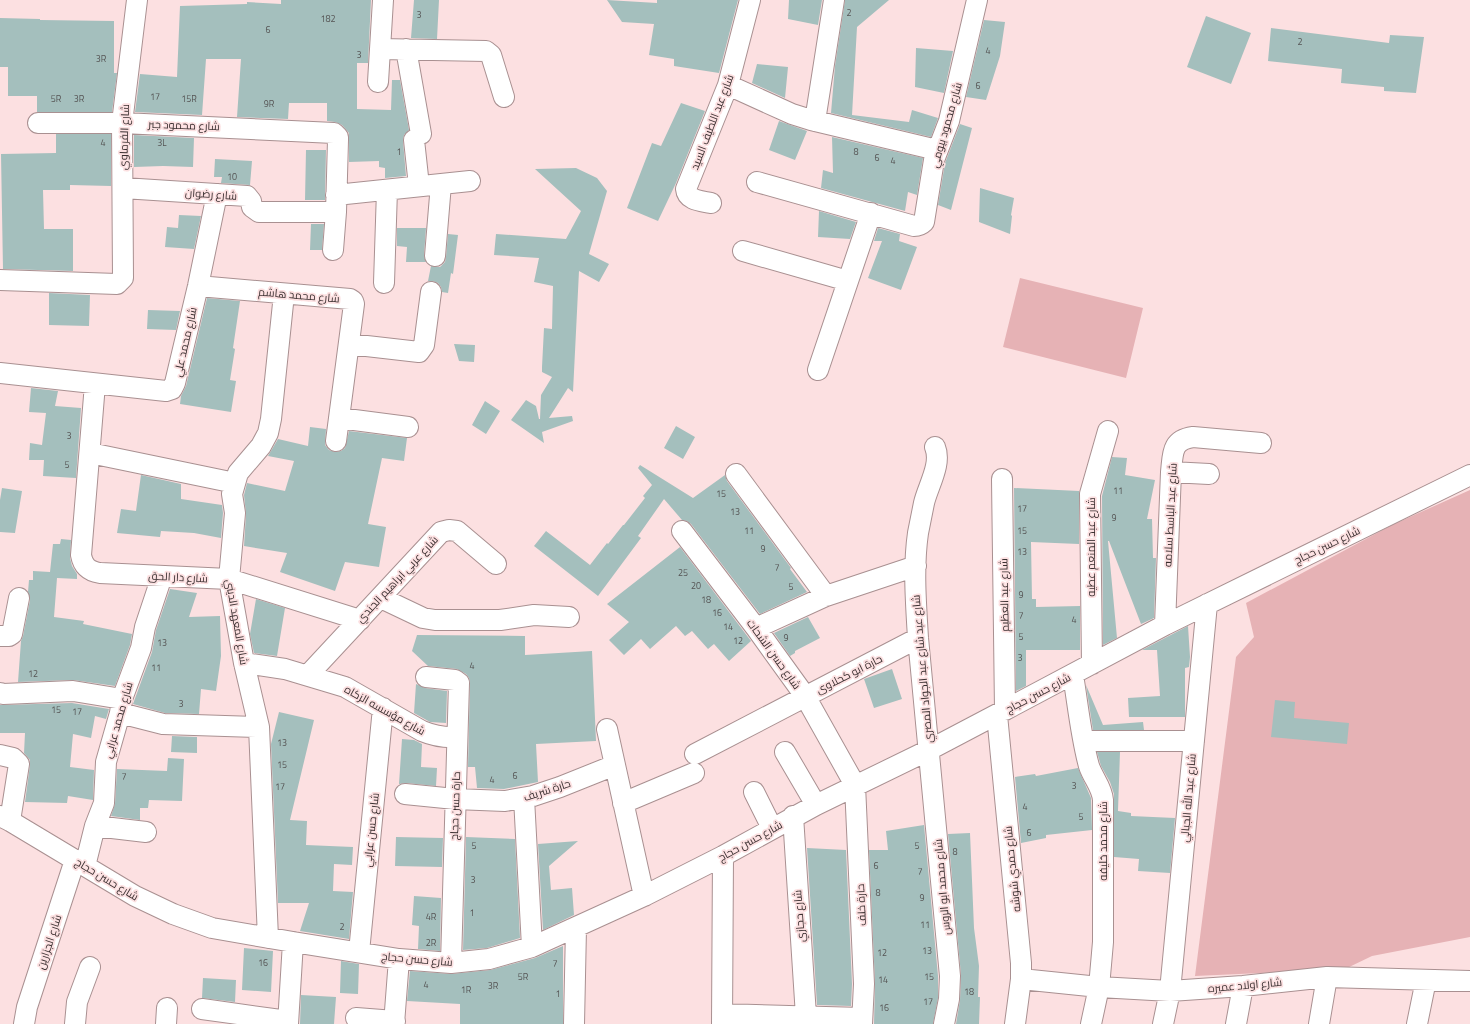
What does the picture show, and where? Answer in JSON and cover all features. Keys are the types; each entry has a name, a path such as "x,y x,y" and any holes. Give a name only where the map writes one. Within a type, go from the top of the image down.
{"street":[{"name":"شارع الفرماوي","path":"0,280 117,284 122,281 124,275 122,123 137,0"},
{"path":"378,82 383,0"},
{"name":"شارع عبد اللطيف السيد","path":"711,203 690,198 686,189 728,85 750,0"},
{"path":"814,121 834,0"},
{"name":"شارع محمود بيومي","path":"871,213 914,226 918,226 924,222 937,150 949,121 977,0"},
{"path":"380,49 486,51 491,55 504,97"},
{"path":"406,49 418,137 419,186"},
{"path":"728,85 792,114 814,121 937,150"},
{"name":"شارع محمود جبر","path":"38,123 122,123 331,132 336,134 338,140 336,203"},
{"path":"333,250 336,203 387,190 470,181"},
{"path":"757,182 871,213 818,370"},
{"path":"435,256 441,184"},
{"name":"شارع رضوان","path":"123,188 248,196 252,207 259,212 336,203"},
{"path":"384,283 387,190"},
{"name":"شارع محمد علي","path":"0,373 166,391 172,389 175,383 198,286 217,194"},
{"path":"743,250 848,281"},
{"name":"شارع محمد هاشم","path":"198,286 352,300 354,304 336,441"},
{"path":"349,344 419,352 424,345 431,292"},
{"name":"شارع المعهد الديني","path":"268,938 259,727 244,663 228,579 235,513 232,494 238,473 261,446 268,433 271,419 284,294"},
{"path":"95,384 90,453 235,483"},
{"path":"339,418 408,427"},
{"name":"شارع عبد المنعم عطيه","path":"1092,664 1090,494 1108,431"},
{"name":"شارع عبد الباسط سلامه","path":"1165,625 1171,472 1173,451 1177,443 1184,438 1193,437 1261,443"},
{"name":"شارع عبد شارع عبد الجواد المصري","path":"929,750 918,638 916,566 918,534 924,504 937,460 938,452 936,447"},
{"name":"شارع دار الحق","path":"90,453 81,555 83,564 87,569 94,572 228,579 360,620"},
{"path":"1171,472 1209,474"},
{"path":"736,474 826,596"},
{"name":"شارع حسن حجاج","path":"3,822 80,863 135,896 173,914 212,928 399,959 451,964 489,959 532,947 644,896 723,856 793,816 929,750 1165,625 1470,475"},
{"name":"شارع عبد العظيم","path":"1001,712 1002,479"},
{"name":"شارع عربي ابراهيم الجندي","path":"308,675 441,532 445,530 457,531 496,564"},
{"name":"شارع حسن الشحات","path":"682,531 756,628 805,696 855,785"},
{"path":"756,628 826,596 916,566"},
{"name":"شارع محمد عرابي","path":"80,863 104,804 106,762 121,706 141,648 145,627 162,576"},
{"path":"0,636 9,636 12,634 19,598"},
{"path":"380,598 423,618 435,620 500,620 534,616 569,617"},
{"name":"شارع عبد الله الجبالي","path":"1164,1024 1170,991 1207,604"},
{"name":"حارة ابو كحلاوى","path":"623,803 694,763 805,696 918,638"},
{"name":"شارع مؤسسه الزكاه","path":"244,663 285,669 345,687 433,736 445,738 457,737"},
{"name":"شارع محمد خليفه","path":"1073,675 1090,767 1095,780 1100,786 1103,800 1103,942 1099,987 1091,1024"},
{"name":"حارة حسن حجاج","path":"426,677 455,680 459,683 451,964"},
{"path":"0,693 73,691 121,706 163,724 259,727"},
{"name":"شارع حسن عرابي","path":"359,952 383,708"},
{"name":"شارع حمدي شوشه","path":"1001,712 1020,947 1021,979 1015,1024"},
{"path":"607,729 644,896"},
{"path":"1084,741 1194,741"},
{"name":"شارع محمد ابو الروس","path":"929,750 950,976 949,1000 944,1024"},
{"path":"785,752 816,805"},
{"path":"0,755 13,758 19,764 3,822"},
{"name":"حارة شريف","path":"405,794 455,799 505,801 533,796 615,765"},
{"name":"حارة خلف","path":"855,785 864,984 862,1021"},
{"path":"754,792 772,828"},
{"path":"524,798 532,947"},
{"name":"شارع حجازي","path":"793,816 806,1016"},
{"path":"95,826 142,836"},
{"path":"723,856 722,1019 806,1016 862,1021"},
{"name":"شارع الجزارين","path":"24,1024 27,1007 80,863"},
{"path":"574,1024 576,928"},
{"path":"202,1009 288,1023 293,942"},
{"path":"356,1018 394,1022 399,959"},
{"path":"74,1024 77,1002 90,967"},
{"path":"1319,1024 1327,977"},
{"name":"شارع اولاد عميره","path":"1021,979 1099,987 1170,991 1243,986 1327,977 1470,981"},
{"path":"1417,1024 1426,980"},
{"path":"1236,1024 1243,986"}],"shaded area":[{"path":"1020,278 1143,308 1126,378 1003,347"},
{"path":"1470,490 1470,937 1372,956 1345,969 1195,976 1236,657 1254,637 1246,603 1392,525"}],"building":[{"path":"281,0 371,0 368,63 357,63 357,109 391,110 392,80 400,80 409,130 404,135 403,141 406,176 385,178 385,168 379,167 379,161 349,162 349,133 342,125 327,121 327,103 289,103 288,119 237,117 241,59 206,59 202,115 135,112 140,74 177,77 180,6 247,4 247,2 281,4"},
{"path":"414,0 439,0 437,39 411,38"},
{"path":"607,0 657,3 657,0 738,0 719,73 674,66 674,59 649,55 654,24 622,22"},
{"path":"789,0 822,0 818,25 788,19"},
{"path":"845,0 889,0 857,27 852,115 909,122 912,110 938,118 931,137 831,113 835,66"},
{"path":"1206,16 1251,33 1231,84 1187,67"},
{"path":"0,18 114,21 114,73 117,73 112,112 37,112 37,96 8,96 8,67 0,67"},
{"path":"984,20 1005,22 1000,56 986,100 966,97"},
{"path":"1271,28 1389,43 1390,35 1424,37 1416,93 1384,91 1384,87 1341,83 1342,69 1268,61"},
{"path":"916,48 953,51 944,93 915,87"},
{"path":"757,64 788,67 785,98 752,83"},
{"path":"681,103 705,111 676,183 658,221 627,208 652,143 661,146"},
{"path":"779,121 807,131 795,160 769,150"},
{"path":"960,124 972,128 951,210 938,205 945,163"},
{"path":"56,134 111,134 111,186 70,185 70,190 43,190 44,229 73,229 73,271 3,269 1,154 56,153"},
{"path":"134,135 194,138 193,167 134,167"},
{"path":"832,137 923,158 917,195 908,192 905,211 821,188 823,170 833,173"},
{"path":"306,150 326,150 325,200 305,200"},
{"path":"215,159 252,161 250,185 221,183 222,177 214,177"},
{"path":"576,168 597,178 607,191 589,254 609,264 599,282 579,271 573,392 568,388 549,418 572,416 573,421 542,432 544,443 511,420 526,400 536,406 540,419 541,395 552,377 542,372 542,367 544,328 552,329 553,286 534,282 539,258 494,255 496,234 566,239 581,211 535,169"},
{"path":"980,188 1014,198 1010,234 979,222"},
{"path":"819,211 856,222 850,239 818,237"},
{"path":"179,215 201,216 194,249 165,247 167,227 178,228"},
{"path":"311,224 324,224 322,250 310,250"},
{"path":"397,228 426,228 424,255 426,262 406,262 407,247 397,246"},
{"path":"878,228 900,234 899,241 917,247 901,290 868,278 882,241 874,241"},
{"path":"448,234 458,235 453,274 451,273 448,293 442,292 438,283 428,281 431,266 440,267 445,262"},
{"path":"49,293 90,295 89,326 49,325"},
{"path":"207,298 240,301 230,380 236,381 231,412 180,404 181,396 186,386"},
{"path":"148,310 180,311 176,330 147,329"},
{"path":"454,344 475,345 474,362 459,361"},
{"path":"31,388 58,391 55,406 81,408 76,478 43,476 44,460 29,460 30,443 42,445 46,413 29,412"},
{"path":"485,401 500,411 486,434 472,425"},
{"path":"676,426 695,437 683,459 664,448"},
{"path":"310,427 326,429 325,445 329,450 335,452 341,451 345,448 349,431 407,438 404,461 382,458 368,524 386,527 379,567 345,562 335,591 280,572 287,553 244,546 246,514 244,495 247,483 285,491 294,461 268,456 278,439 308,446"},
{"path":"1112,457 1127,458 1125,475 1155,480 1147,519 1152,519 1153,558 1156,558 1154,618 1141,624 1108,541 1117,638 1103,645 1102,496"},
{"path":"640,465 693,498 725,475 727,481 807,592 760,614 691,524 682,520 664,499 638,536 641,538 598,596 534,546 546,531 590,565 645,498 643,496 652,485 638,468"},
{"path":"141,475 181,484 181,499 222,505 223,513 221,538 194,533 161,531 160,537 117,533 121,509 136,511"},
{"path":"2,488 22,491 15,533 0,532 0,500"},
{"path":"1014,488 1079,491 1079,544 1031,542 1032,599 1036,599 1036,607 1080,606 1080,650 1026,650 1026,686 1016,691"},
{"path":"61,539 71,540 70,558 72,566 77,574 77,579 57,578 54,617 84,621 83,624 132,634 130,645 115,686 73,680 18,682 21,641 30,600 28,592 29,580 33,580 33,571 50,572 53,544 60,544"},
{"path":"680,547 751,641 729,661 714,644 708,649 692,631 685,636 676,626 650,649 641,639 624,655 609,640 629,622 607,604"},
{"path":"170,589 197,593 189,617 220,616 221,656 216,691 201,689 199,714 165,713 133,704 152,652 156,630"},
{"path":"256,599 285,608 277,656 254,653 250,634"},
{"path":"808,617 820,638 795,651 795,653 790,656 774,633"},
{"path":"1188,626 1190,657 1189,667 1185,668 1185,717 1129,717 1128,698 1160,696 1157,650 1142,650"},
{"path":"417,635 525,636 525,655 592,651 596,741 536,744 538,782 504,789 477,788 475,767 468,767 469,678 466,674 457,669 428,666 412,651"},
{"path":"892,669 902,699 874,708 864,679"},
{"path":"416,684 425,688 447,691 446,723 430,722 414,713"},
{"path":"1086,685 1103,725 1143,722 1144,730 1093,730"},
{"path":"1275,700 1295,702 1294,718 1349,723 1347,744 1271,737"},
{"path":"72,703 109,709 106,719 95,716 91,738 73,734 70,767 94,770 93,800 68,796 67,803 25,802 30,760 24,753 25,733 0,733 0,705"},
{"path":"279,712 314,720 290,820 307,821 306,845 353,847 352,865 334,864 333,891 353,892 349,939 300,931 309,903 278,903 271,744"},
{"path":"172,736 197,737 197,753 171,752"},
{"path":"402,739 414,740 422,744 421,767 437,768 436,786 406,783 399,784"},
{"path":"1097,752 1120,752 1118,811 1131,813 1131,816 1175,818 1170,873 1138,871 1139,859 1114,857 1114,794 1110,782 1101,766"},
{"path":"168,758 184,759 182,801 149,800 148,808 140,808 140,820 111,816 115,804 117,769 167,771"},
{"path":"1078,768 1091,798 1092,830 1046,835 1046,838 1021,843 1015,777 1035,774 1036,776"},
{"path":"924,825 938,976 938,998 933,1024 874,1024 875,983 869,850 888,850 886,831"},
{"path":"970,833 974,928 979,966 979,1024 956,1024 960,1000 961,975 948,834"},
{"path":"396,837 443,838 442,867 395,866"},
{"path":"466,837 515,839 520,938 487,948 463,950"},
{"path":"578,841 549,866 551,890 572,888 574,915 543,930 538,844"},
{"path":"807,848 846,850 852,984 851,1006 817,1005"},
{"path":"414,896 441,898 440,951 418,949 419,926 412,925"},
{"path":"563,946 563,1024 460,1024 460,1004 407,1001 410,971 451,974 490,970 535,958"},
{"path":"244,948 273,951 271,992 242,990"},
{"path":"341,961 359,964 358,994 340,993"},
{"path":"203,978 236,980 235,1002 202,998"},
{"path":"301,995 336,997 334,1024 300,1024"}]}
